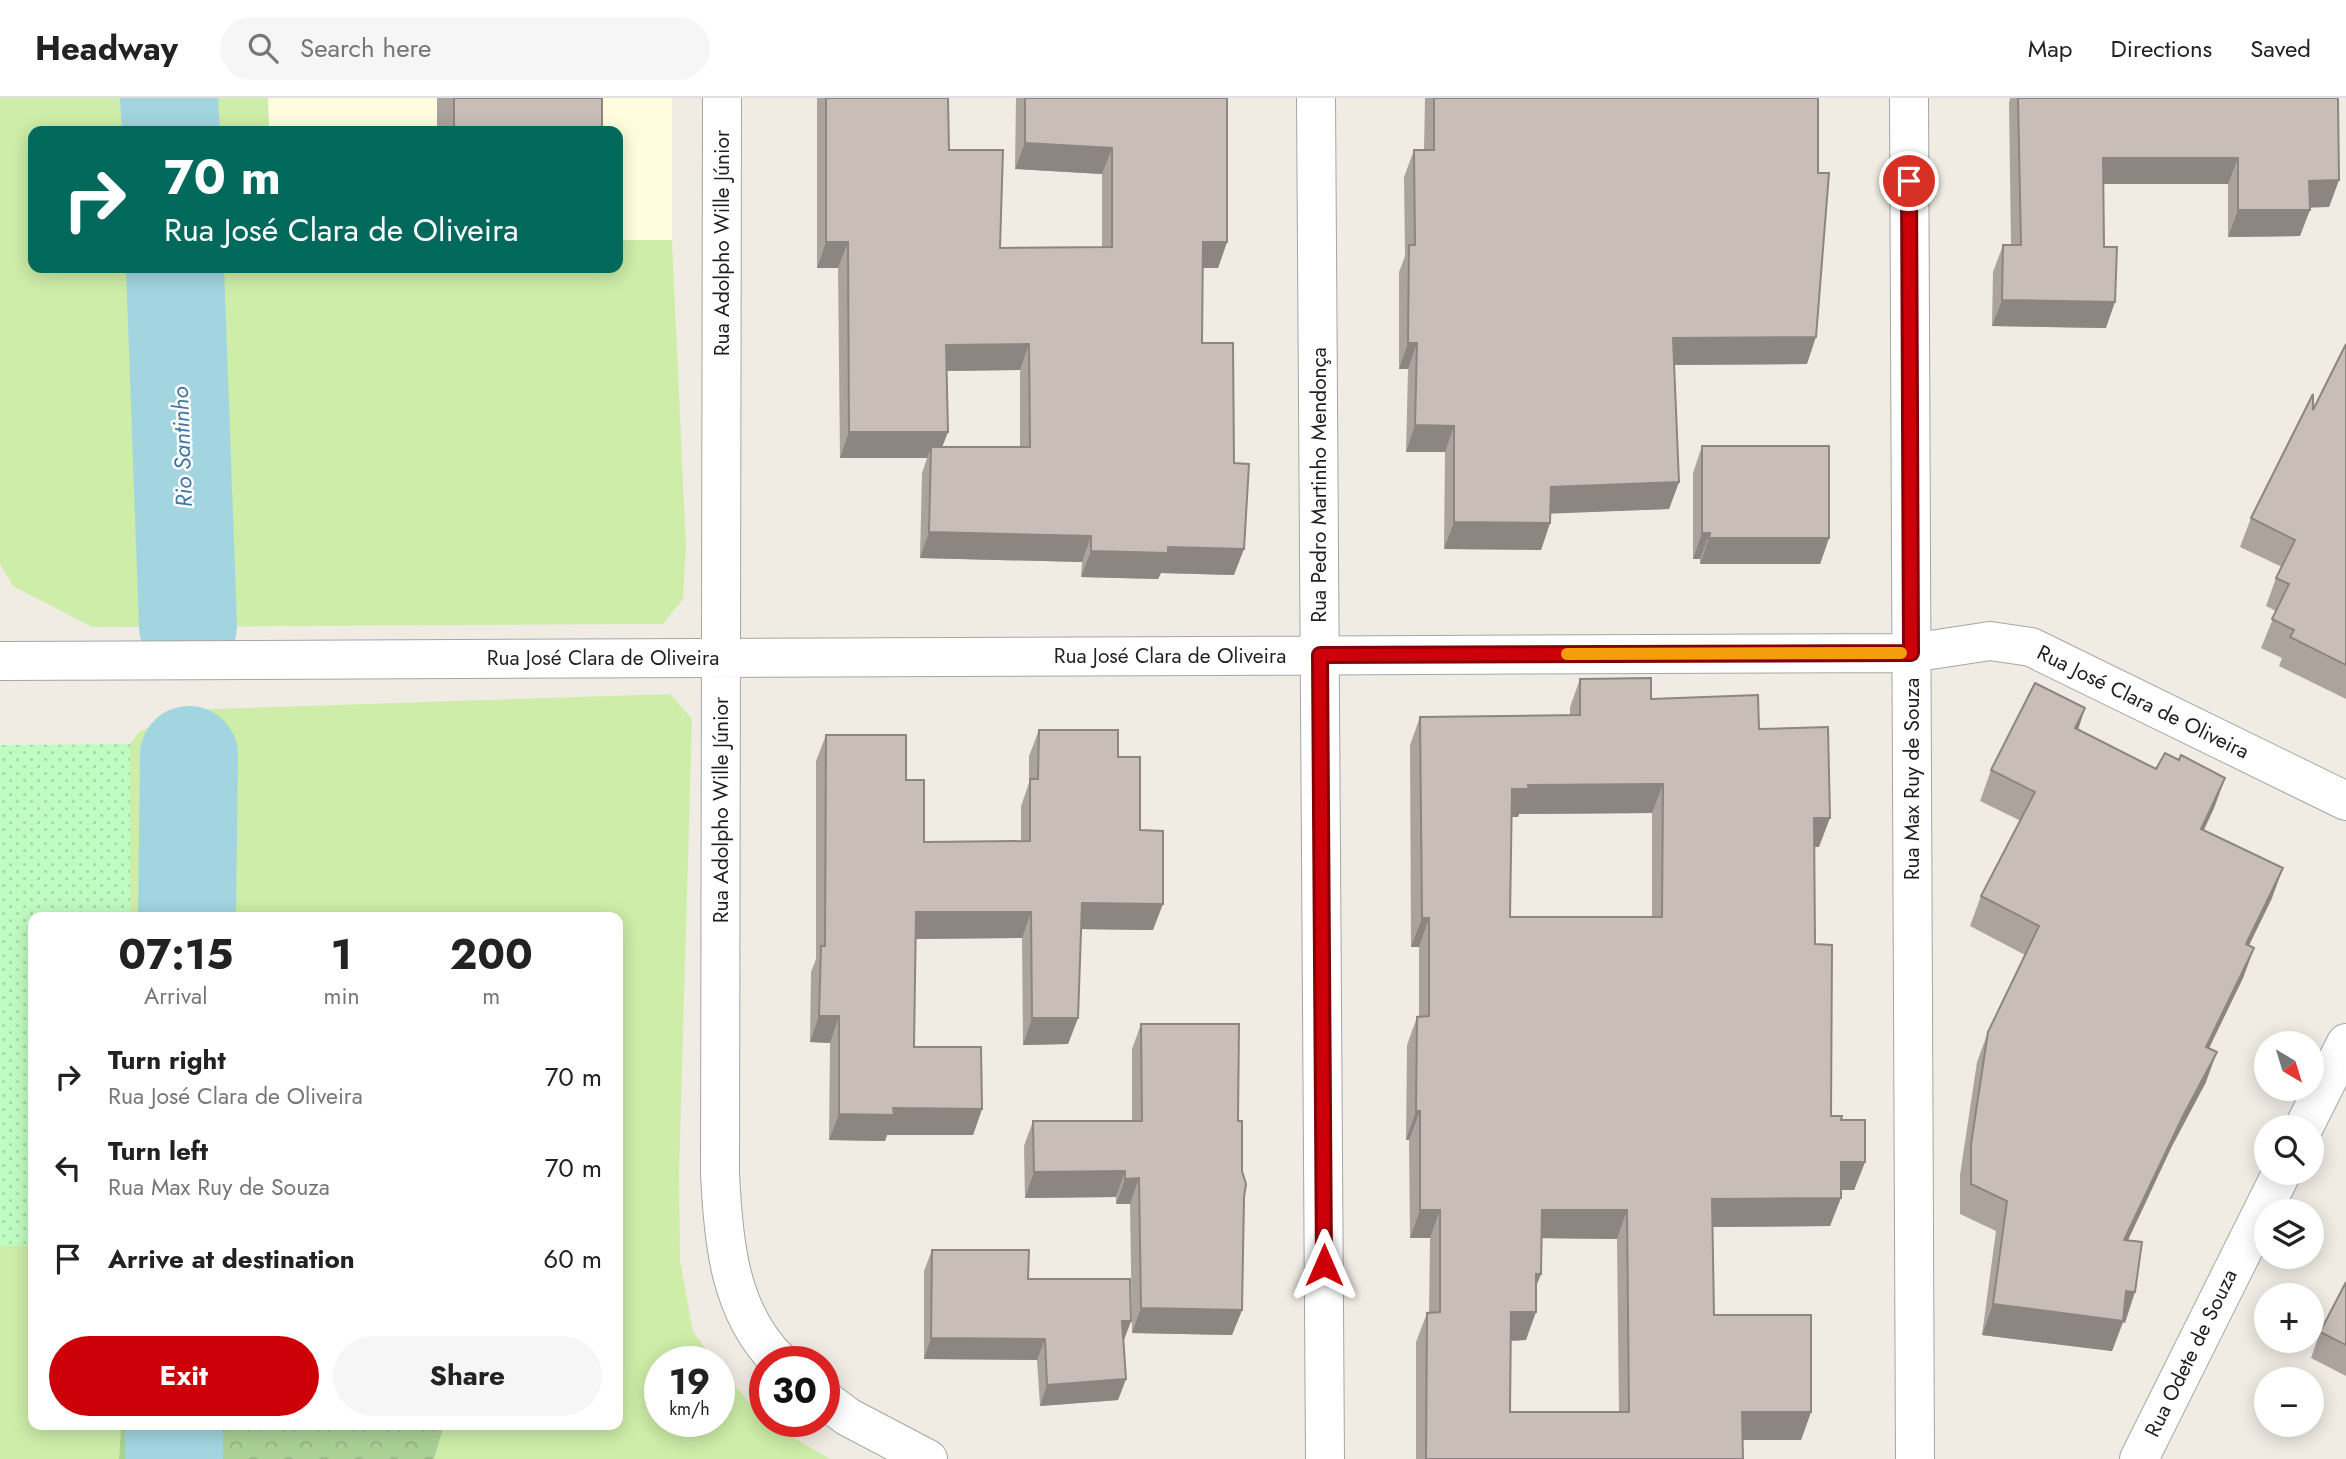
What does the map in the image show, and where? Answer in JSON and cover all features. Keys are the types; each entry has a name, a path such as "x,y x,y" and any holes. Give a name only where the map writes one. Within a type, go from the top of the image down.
{"street":[{"name":"Rua Adolpho Wille Júnior","path":"722,98 720,1173 723,1230 736,1294 766,1346"},
{"name":"Rua Pedro Martinho Mendonça","path":"1317,98 1325,1459"},
{"name":"Rua Max Ruy de Souza","path":"1909,98 1915,1459"},
{"name":"Rua José Clara de Oliveira","path":"0,661 1911,653 1990,641 2031,647 2346,800"},
{"path":"2310,1115 2346,1043"},
{"name":"Rua Odete de Souza","path":"2139,1459 2276,1185"},
{"path":"840,1411 928,1459"}],"shaded area":[{"path":"268,98 672,98 672,240 623,240 623,126 269,126"}],"green space":[{"path":"0,98 268,98 269,126 28,126 28,273 623,273 623,240 672,240 686,547 683,599 663,624 92,627 13,586 0,564"},
{"path":"670,694 692,719 679,1173 680,1260 693,1332 704,1346 644,1346 644,1437 735,1437 735,1386 749,1402 749,1437 792,1437 830,1459 434,1459 443,1430 623,1430 623,912 130,912 130,744 139,732 186,710"},
{"path":"130,744 130,912 28,912 28,1245 0,1246 0,745"},
{"path":"28,1245 28,1430 121,1430 119,1459 0,1459 0,1246"},
{"path":"121,1430 443,1430 434,1459 119,1459"}],"building":[{"path":"454,98 602,98 602,126 454,126"},
{"path":"826,98 948,98 949,150 1003,150 1000,248 1112,247 1112,148 1025,143 1025,98 1227,98 1227,242 1203,242 1202,343 1233,343 1234,463 1249,464 1244,549 1168,547 1168,553 1091,551 1091,536 929,532 931,447 1030,447 1029,344 946,345 948,432 849,432 848,242 826,242"},
{"path":"1434,98 1818,98 1818,173 1829,173 1816,337 1673,338 1679,482 1551,487 1550,523 1454,522 1454,426 1415,425 1417,343 1408,343 1409,245 1415,245 1414,150 1434,150"},
{"path":"2018,98 2338,98 2339,180 2309,181 2310,210 2238,210 2238,158 2103,158 2104,247 2117,247 2115,302 2002,300 2003,245 2021,245"},
{"path":"2346,344 2346,665 2290,637 2294,630 2272,619 2289,584 2276,578 2295,540 2251,518 2313,394 2313,410"},
{"path":"1702,446 1829,446 1829,538 1709,538 1710,533 1702,533"},
{"path":"1651,678 1651,699 1758,695 1759,729 1828,727 1830,818 1814,818 1815,944 1832,945 1831,1116 1842,1116 1841,1120 1865,1120 1865,1162 1841,1162 1841,1198 1712,1199 1714,1315 1811,1315 1811,1412 1742,1412 1743,1459 1426,1459 1427,1313 1440,1312 1440,1210 1420,1210 1420,1111 1416,1111 1417,1017 1429,1016 1429,918 1422,918 1420,717 1580,715 1580,679","holes":["1663,784 1662,917 1510,917 1512,789 1529,789 1528,785","1542,1210 1627,1210 1629,1412 1510,1412 1511,1312 1536,1312 1536,1274 1541,1274"]},
{"path":"2035,683 2085,708 2075,728 2156,769 2165,753 2179,760 2181,755 2225,778 2201,829 2283,868 2246,944 2254,948 2206,1047 2217,1052 2124,1240 2142,1242 2135,1292 2126,1291 2123,1321 1993,1304 2007,1201 1971,1184 1971,1144 1988,1032 2039,926 1981,896 2035,792 1991,770"},
{"path":"1039,730 1118,730 1118,757 1140,757 1140,830 1163,831 1163,904 1082,903 1078,1018 1032,1018 1031,912 916,912 914,1047 981,1047 982,1109 893,1108 894,1115 839,1114 839,1016 819,1016 821,946 825,946 826,735 906,735 906,780 924,780 924,842 1030,841 1030,779 1038,779"},
{"path":"1141,1024 1239,1024 1238,1121 1242,1121 1242,1171 1246,1184 1242,1310 1141,1308 1139,1178 1125,1179 1125,1171 1034,1172 1033,1121 1142,1121"},
{"path":"932,1250 1029,1250 1028,1279 1130,1279 1131,1321 1122,1321 1126,1379 1047,1385 1045,1339 931,1338"},
{"path":"2346,1282 2346,1345 2324,1334 2324,1324"}],"waterway":[{"name":"Rio Santinho","path":"169,98 171,126"},
{"name":"Rio Santinho","path":"175,273 188,626"},
{"name":"Rio Santinho","path":"187,912 189,755"},
{"name":"Rio Santinho","path":"174,1430 174,1459"}],"slow traffic":[{"path":"1567,654 1901,653"}],"route":[{"path":"1324,1265 1320,655 1911,653 1909,181"}]}
